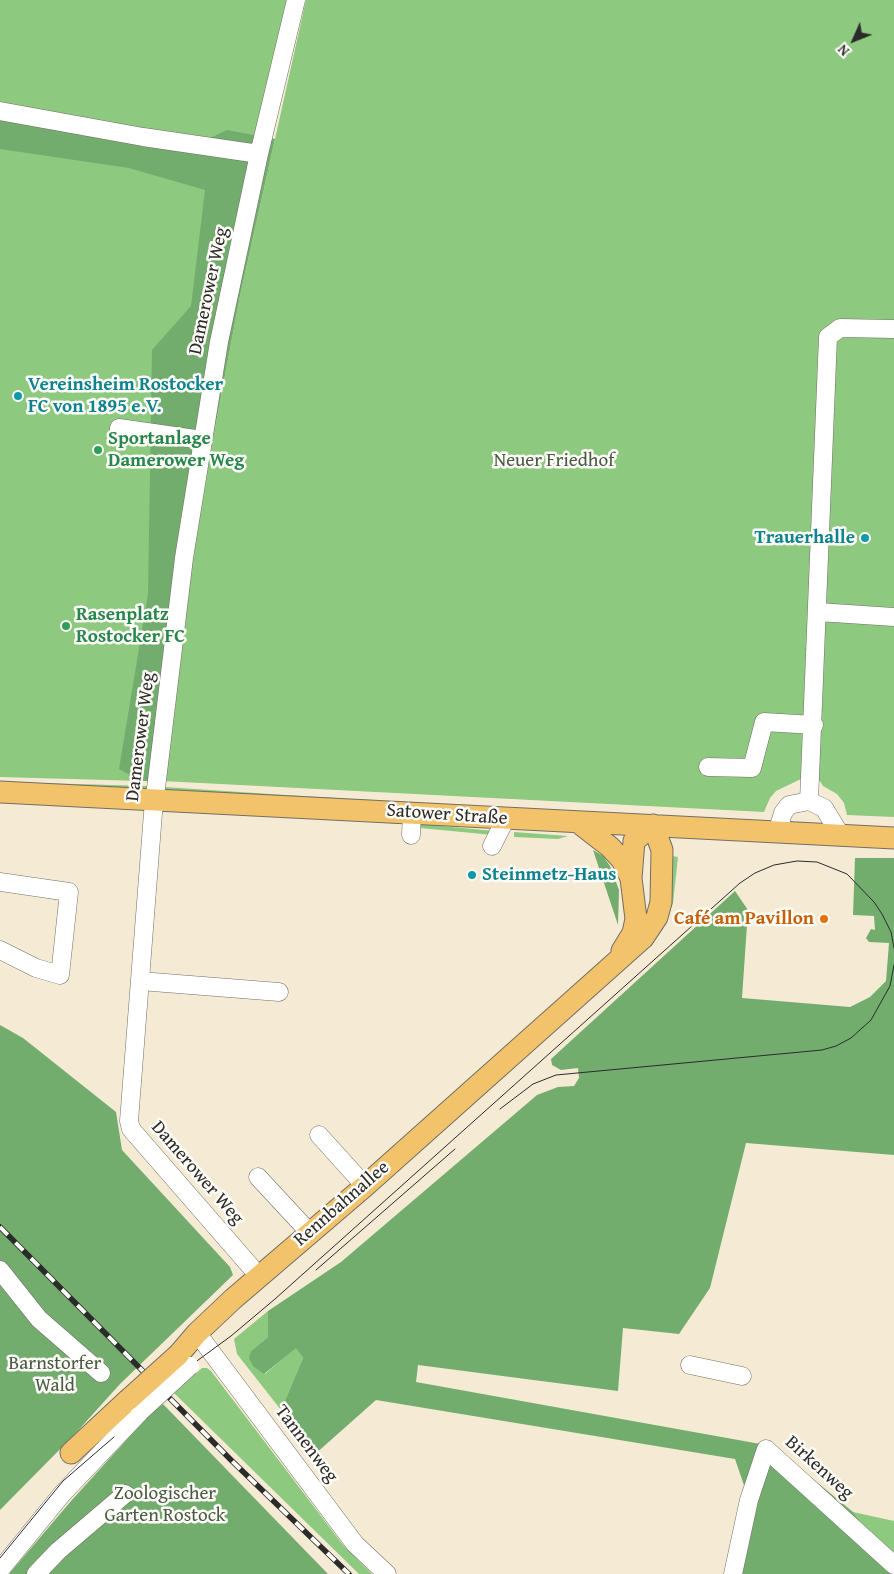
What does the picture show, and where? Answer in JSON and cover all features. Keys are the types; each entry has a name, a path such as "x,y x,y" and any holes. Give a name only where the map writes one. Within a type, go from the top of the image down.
{"main road":[{"name":"Satower Straße","path":"0,792 894,838"},
{"name":"Rennbahnallee","path":"578,823 610,847 622,860 631,878"},
{"name":"Rennbahnallee","path":"71,1453 134,1406 184,1360 197,1333 309,1232 365,1186 617,959 643,938 657,917 661,902 662,850 654,826 634,840 631,878 636,919 633,933 617,959"}],"street":[{"name":"Damerower Weg","path":"251,1267 131,1129 128,1122 155,801 184,558 219,342 259,154 296,0"},
{"path":"0,111 143,137 259,154"},
{"path":"809,801 814,725 828,337 840,328 894,329"},
{"path":"119,428 202,440"},
{"path":"818,612 894,617"},
{"path":"708,767 752,768 764,722 814,725"},
{"path":"777,833 783,813 790,805 809,801 824,808 841,836"},
{"path":"411,835 412,812"},
{"path":"492,846 506,818"},
{"path":"0,882 70,892 60,975 36,968 0,950"},
{"path":"140,981 279,992"},
{"path":"319,1135 365,1186"},
{"path":"258,1177 309,1232"},
{"path":"0,1270 39,1319 101,1373"},
{"name":"Tannenweg","path":"197,1333 355,1544 387,1574"},
{"path":"690,1365 742,1376"},
{"path":"0,1570 62,1494 114,1437 134,1406"},
{"name":"Birkenweg","path":"733,1574 749,1500 766,1449 894,1565"},
{"path":"36,1574 58,1551 125,1494"}],"green space":[{"name":"Sportanlage Damerower Weg","path":"0,0 289,0 177,555 141,781 0,777"},
{"name":"Neuer Friedhof","path":"306,0 894,0 894,817 847,815 844,803 837,794 823,786 820,781 801,779 776,791 770,798 764,812 162,781 191,555 240,296"},
{"path":"0,110 204,141 227,130 275,139 240,296 191,555 162,781 141,781 119,769 148,594 152,350 191,306 205,190 129,168 0,149"},
{"path":"0,782 151,786 151,790"},
{"path":"165,787 285,795 563,811 167,792"},
{"path":"420,824 494,831 493,835 420,828"},
{"path":"514,832 568,836 558,839 514,837"},
{"path":"593,850 603,856 610,866 619,890 618,925"},
{"path":"672,856 678,857 673,903 667,920"},
{"path":"855,858 894,858 894,1155 746,1143 710,1288 679,1334 623,1328 618,1391 418,1365 416,1382 766,1445 779,1451 853,1512 880,1547 894,1569 894,1574 733,1574 749,1500 735,1459 376,1400 314,1455 281,1410 303,1358 296,1348 264,1374 253,1366 249,1358 251,1351 268,1337 268,1311 341,1262 537,1095 558,1087 574,1086 579,1078 578,1068 561,1070 552,1065 551,1059 735,891 748,910 742,998 850,1007 870,997 886,981 889,943 869,942 866,938 871,929 875,930 874,916 853,915"},
{"path":"0,1025 23,1038 116,1112 122,1150 230,1267 233,1275 120,1384 74,1435 0,1510"},
{"path":"268,1311 268,1337 251,1351 265,1374 296,1347 303,1358 281,1410 237,1354 234,1339"},
{"path":"202,1368 207,1368 211,1371 343,1545 372,1574 359,1574 174,1393"},
{"name":"Barnstorfer Wald","path":"163,1404 328,1574 9,1574 71,1501 150,1414"},
{"path":"853,1512 894,1521 894,1562 880,1547"}],"tram line":[{"path":"190,1366 231,1336 275,1299 740,883 755,873 774,865 797,861 817,862 847,874 874,902 882,914 891,932 894,948"},
{"path":"500,1109 533,1084 556,1075 822,1050 836,1046 851,1038 871,1020 890,986 894,965"},
{"path":"316,1270 455,1149"},
{"path":"0,1558 63,1481 114,1437"}],"railway":[{"path":"0,1227 232,1461 349,1574"}],"place":[{"name":"Vereinsheim Rostocker FC von 1895 e.V.","path":"18,396"},
{"name":"Sportanlage Damerower Weg","path":"98,450"},
{"name":"Trauerhalle","path":"865,538"},
{"name":"Rasenplatz Rostocker FC","path":"66,626"},
{"name":"Steinmetz-Haus","path":"472,875"},
{"name":"Café am Pavillon","path":"824,919"}],"park label":[{"name":"Zoologischer Garten Rostock","path":"165,1505"}]}
